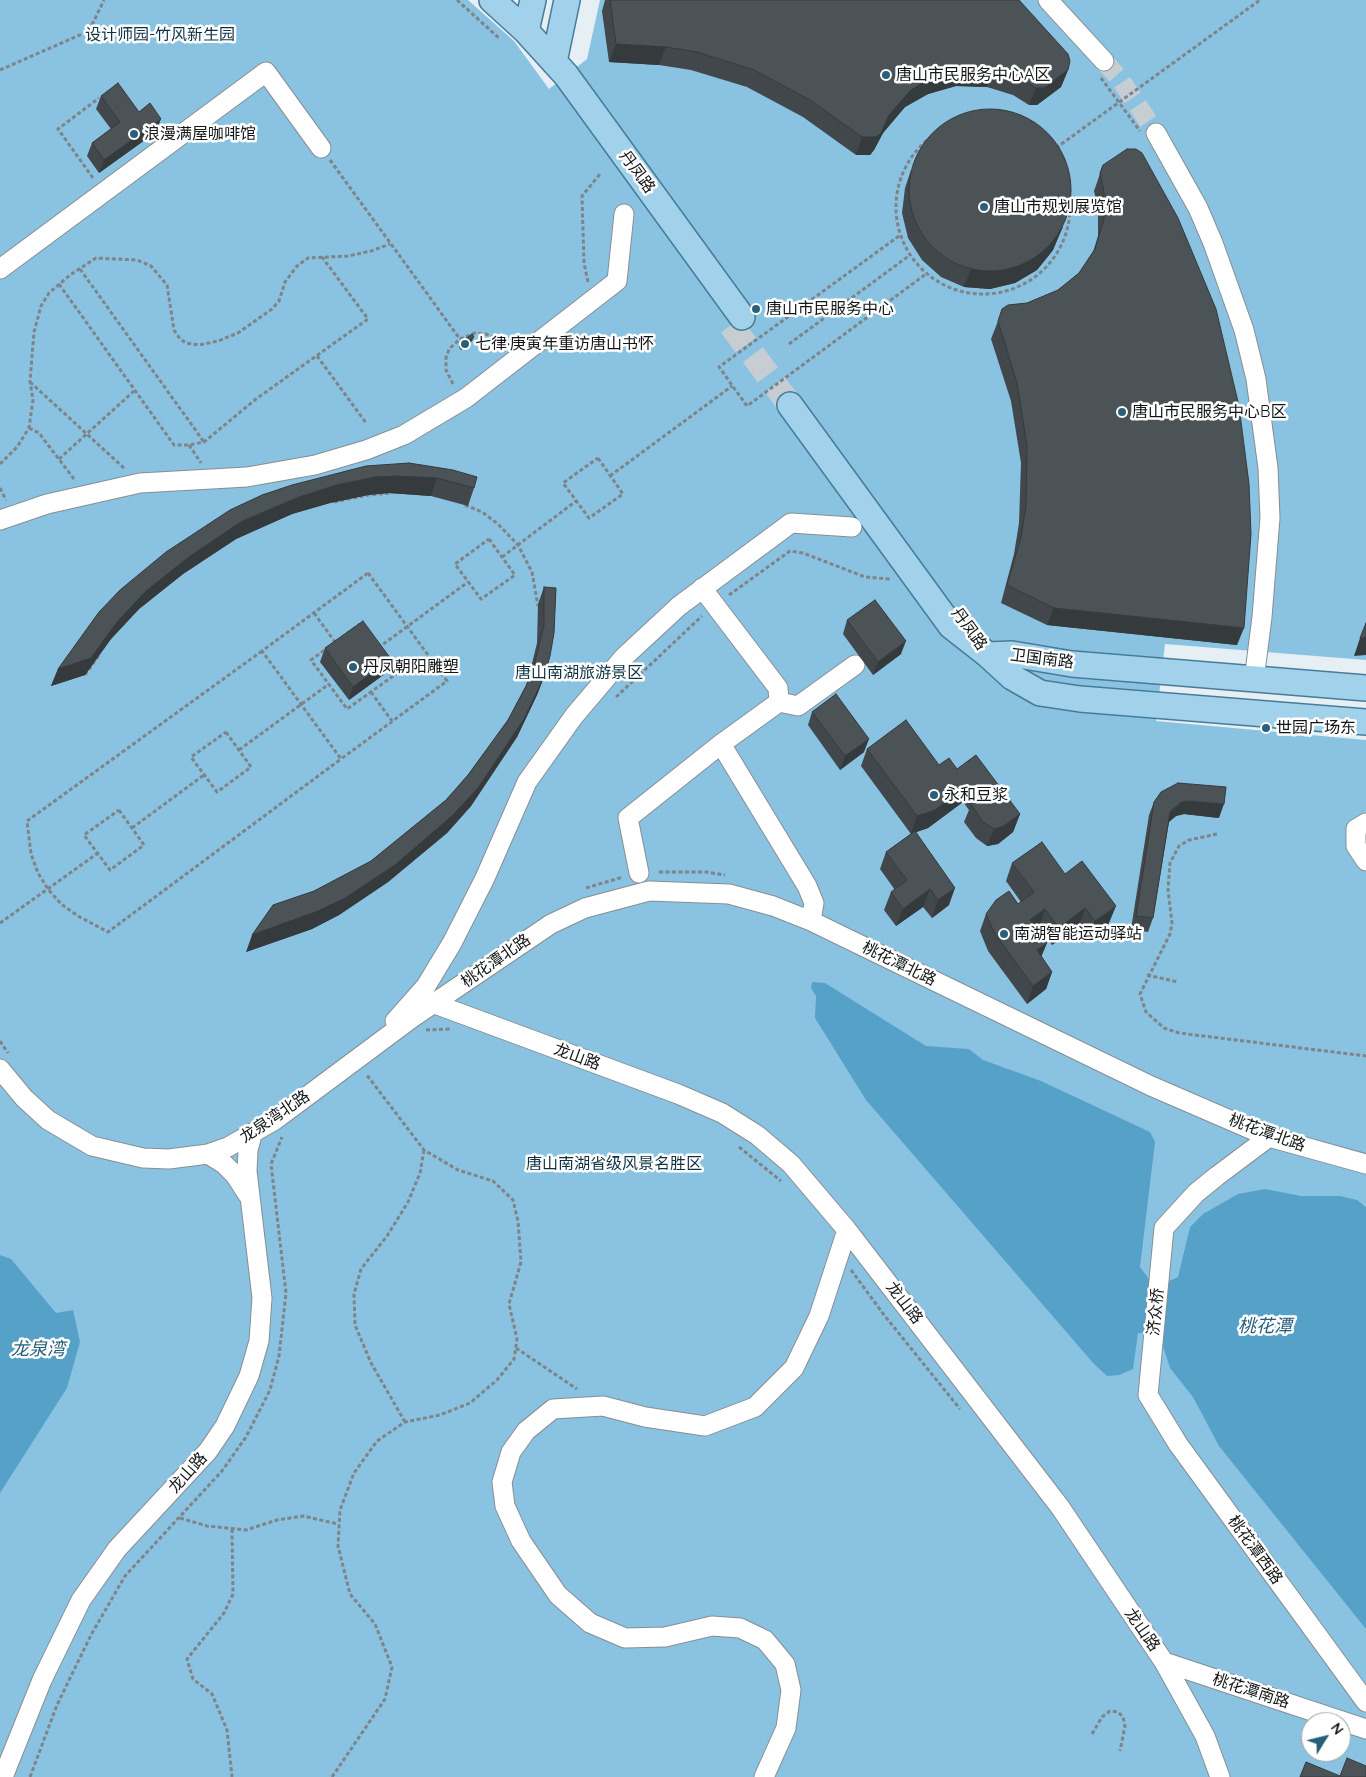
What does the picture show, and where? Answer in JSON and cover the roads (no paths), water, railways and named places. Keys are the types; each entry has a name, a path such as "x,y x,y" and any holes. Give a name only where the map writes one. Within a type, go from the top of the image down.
{"main road":[{"name":"丹凤路","path":"492,0 526,31 566,75 737,321 550,72 526,31"},
{"path":"526,31 533,0"},
{"path":"554,62 567,0"},
{"name":"丹凤路","path":"795,400 988,655"},
{"name":"卫国南路","path":"988,655 1012,654 1072,664 1366,688"},
{"name":"卫国南路","path":"988,655 1012,678 1040,693 1080,699 1366,722"}],"street":[{"path":"1048,0 1100,67"},
{"path":"0,269 266,72 320,148"},
{"path":"1148,133 1198,208 1213,243 1244,330 1256,379 1268,459 1270,518 1262,617 1254,680"},
{"path":"0,520 47,504 140,483 247,477 315,465 366,450 404,435 466,398 617,281 624,214"},
{"path":"395,1021 426,986 452,943 486,878 527,782 550,748 599,684 658,625 702,588 791,523 852,527"},
{"path":"702,588 778,688 779,702"},
{"path":"639,873 628,818 721,744 779,702 798,706 855,664"},
{"path":"721,744 807,886 814,902 810,921"},
{"path":"1366,824 1356,829 1356,846 1366,861"},
{"name":"桃花潭北路","path":"435,1004 551,924 585,908 641,892 666,891 730,894 774,906 810,921 1151,1086 1269,1137 1366,1164"},
{"name":"龙泉湾北路","path":"5,1063 24,1098 48,1120 92,1146 143,1158 169,1159 208,1154 228,1147 252,1135 412,1018 435,1004"},
{"name":"龙山路","path":"435,1004 678,1094 722,1113 757,1135 791,1164 847,1230 1060,1507 1164,1662 1205,1736 1220,1777"},
{"name":"龙山路","path":"3,1777 42,1680 81,1600 117,1549 208,1451 240,1400 249,1376 260,1332 262,1298 247,1171 248,1150 252,1135"},
{"name":"济众桥","path":"1148,1395 1164,1228 1196,1193 1269,1137"},
{"path":"208,1154 224,1164 235,1175 251,1199"},
{"path":"764,1777 786,1728 791,1690 785,1664 765,1640 740,1628 712,1626 665,1637 625,1638 590,1623 558,1595 521,1541 505,1506 502,1482 512,1452 526,1430 553,1409 602,1406 646,1417 705,1426 755,1407 794,1368 819,1316 847,1230"},
{"name":"桃花潭西路","path":"1148,1395 1178,1444 1366,1702"},
{"name":"桃花潭南路","path":"1164,1662 1366,1730"}],"water":[{"name":"桃花潭","path":"812,982 825,983 926,1046 969,1049 983,1060 1041,1081 1150,1132 1155,1142 1140,1267 1149,1279 1167,1282 1178,1277 1190,1227 1203,1214 1238,1194 1265,1189 1301,1196 1340,1196 1357,1200 1366,1207 1366,1629 1219,1446 1193,1397 1170,1368 1159,1334 1138,1333 1133,1369 1119,1375 1107,1376 1094,1364 866,1100 815,1018 816,996 811,988"},
{"name":"龙泉湾","path":"0,1255 11,1259 56,1313 73,1310 80,1342 67,1388 0,1493"}],"tunnel":[{"path":"1104,61 1120,79 1156,133"},
{"path":"731,325 790,405"}],"place":[{"name":"唐山市民服务中心A区","path":"886,75"},
{"name":"浪漫满屋咖啡馆","path":"134,134"},
{"name":"唐山市规划展览馆","path":"984,207"},
{"name":"唐山市民服务中心","path":"756,309"},
{"name":"七律·庚寅年重访唐山书怀","path":"465,344"},
{"name":"唐山市民服务中心B区","path":"1122,412"},
{"name":"丹凤朝阳雕塑","path":"353,667"},
{"name":"世园广场东","path":"1266,728"},
{"name":"永和豆浆","path":"934,795"},
{"name":"南湖智能运动驿站","path":"1004,934"}],"park label":[{"name":"设计师园-竹风新生园","path":"160,35"},
{"name":"唐山南湖旅游景区","path":"579,673"},
{"name":"唐山南湖省级风景名胜区","path":"614,1164"}]}
